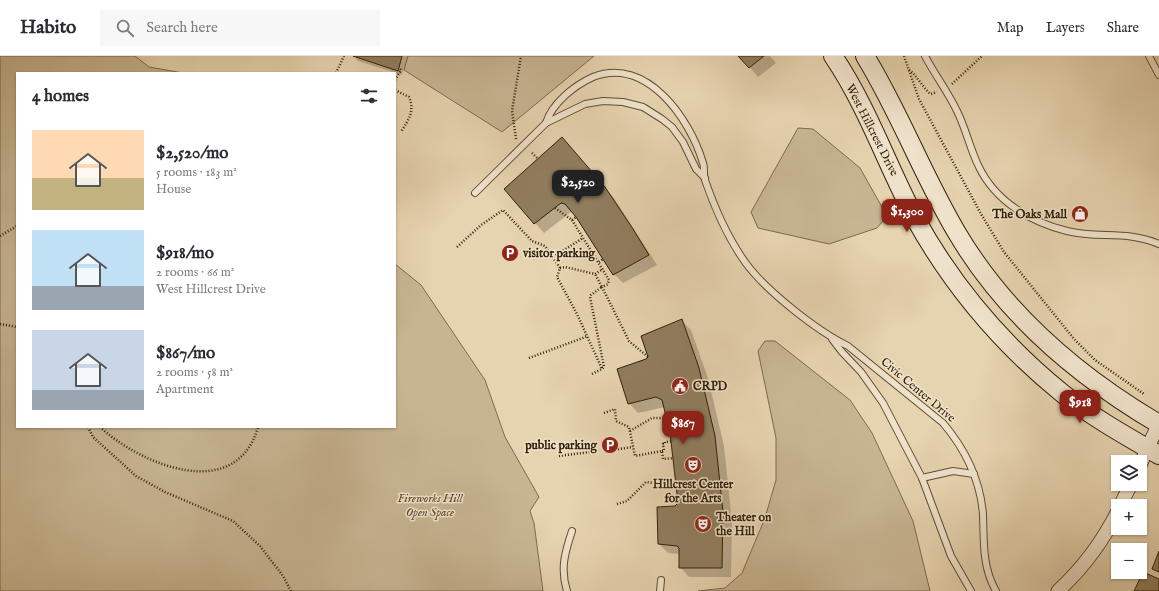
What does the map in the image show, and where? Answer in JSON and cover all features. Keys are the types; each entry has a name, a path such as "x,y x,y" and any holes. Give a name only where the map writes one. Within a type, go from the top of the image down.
{"main road":[{"name":"West Hillcrest Drive","path":"833,56 856,96 915,217 935,253 979,312 1009,344 1062,392 1089,412 1153,452"},
{"path":"866,56 938,199 957,234 979,266 1025,321 1067,361 1105,390 1159,424"}],"street":[{"path":"1153,452 1159,424"},
{"path":"1058,591 1072,579 1101,543 1111,524"}],"lane":[{"path":"925,56 956,109 979,168 994,189 1012,205 1037,222 1051,227 1084,234 1127,235 1140,237 1159,244"},
{"path":"1149,56 1159,74"},
{"name":"Civic Center Drive","path":"546,123 549,114 569,93 581,83 606,73 619,73 638,77 657,88 677,110 690,130 704,163 705,178 730,238 746,262 774,292 831,337 848,346 943,423 963,450 980,492 984,552 987,569 996,591"},
{"name":"Civic Center Drive","path":"475,193 546,123 585,104 603,101 623,102 643,107 672,127 683,142 696,169 705,178"},
{"name":"Civic Center Drive","path":"831,337 842,352 861,372 877,394 922,478 951,556 971,591"},
{"path":"922,478 953,471 974,474"},
{"path":"567,591 562,569 564,556 572,531"},
{"path":"660,591 661,580"}],"path":[{"path":"336,72 344,56"},
{"path":"516,139 512,111 521,56"},
{"path":"904,56 919,99 981,214 1004,252 1079,344 1095,360 1144,394"},
{"path":"953,84 982,56"},
{"path":"396,78 401,70 399,68"},
{"path":"908,70 913,73 928,92 931,94 935,92"},
{"path":"396,90 409,97 412,105 410,117 401,132"},
{"path":"532,153 538,159"},
{"path":"555,208 572,220 609,280 608,284 590,297 604,367 592,374"},
{"path":"457,247 481,225 504,210 532,241 545,246 560,268"},
{"path":"572,220 576,217"},
{"path":"0,236 16,227"},
{"path":"553,257 584,238"},
{"path":"599,262 603,259"},
{"path":"560,268 565,267 595,274 603,269"},
{"path":"560,268 557,277 588,336 602,369"},
{"path":"595,274 629,341 648,357"},
{"path":"0,324 16,327"},
{"path":"529,358 588,336"},
{"path":"604,413 615,409 616,421 629,427 635,456 662,451"},
{"path":"630,431 652,418 666,418"},
{"path":"88,428 93,437 136,476 166,492 233,521 260,546 283,576 291,591"},
{"path":"101,428 110,437 143,458 170,467 198,471 218,470 234,464 244,455 254,441 258,428"},
{"path":"673,441 664,442 664,451 662,451 663,459 674,458"},
{"path":"612,450 633,447"},
{"path":"559,456 590,452"},
{"path":"617,504 626,501 646,482 677,486"}],"green space":[{"name":"Fireworks Hill Open Space","path":"0,56 135,56 149,67 177,72 16,72 16,428 396,428 396,265 421,285 485,380 505,437 539,497 530,511 534,523 543,591 0,591"},
{"path":"408,56 594,56 502,132 404,70"},
{"path":"798,128 813,129 860,168 887,216 877,228 829,244 758,228 751,212"},
{"path":"765,341 775,341 850,400 872,433 913,521 930,591 698,591 725,588 742,573 765,518 776,480 776,438 758,351"}],"building":[{"path":"353,56 402,56 398,71"},
{"path":"738,56 764,56 749,68"},
{"path":"562,137 605,187 649,255 613,275 576,217 565,204 561,203 534,224 504,189"},
{"path":"682,319 699,368 715,436 723,512 722,568 679,568 679,548 677,546 658,544 657,507 675,506 678,503 670,433 662,400 656,397 628,404 617,369 648,357 641,336"},
{"path":"1159,551 1159,572 1152,569"},
{"path":"1147,574 1159,579 1159,591 1134,591 1140,579 1147,579"}],"place":[{"name":"The Oaks Mall","path":"1080,214"},
{"name":"visitor parking","path":"510,253"},
{"name":"CRPD","path":"680,386"},
{"name":"public parking","path":"610,445"},
{"name":"Hillcrest Center for the Arts","path":"693,465"},
{"name":"Theater on the Hill","path":"703,524"}]}
